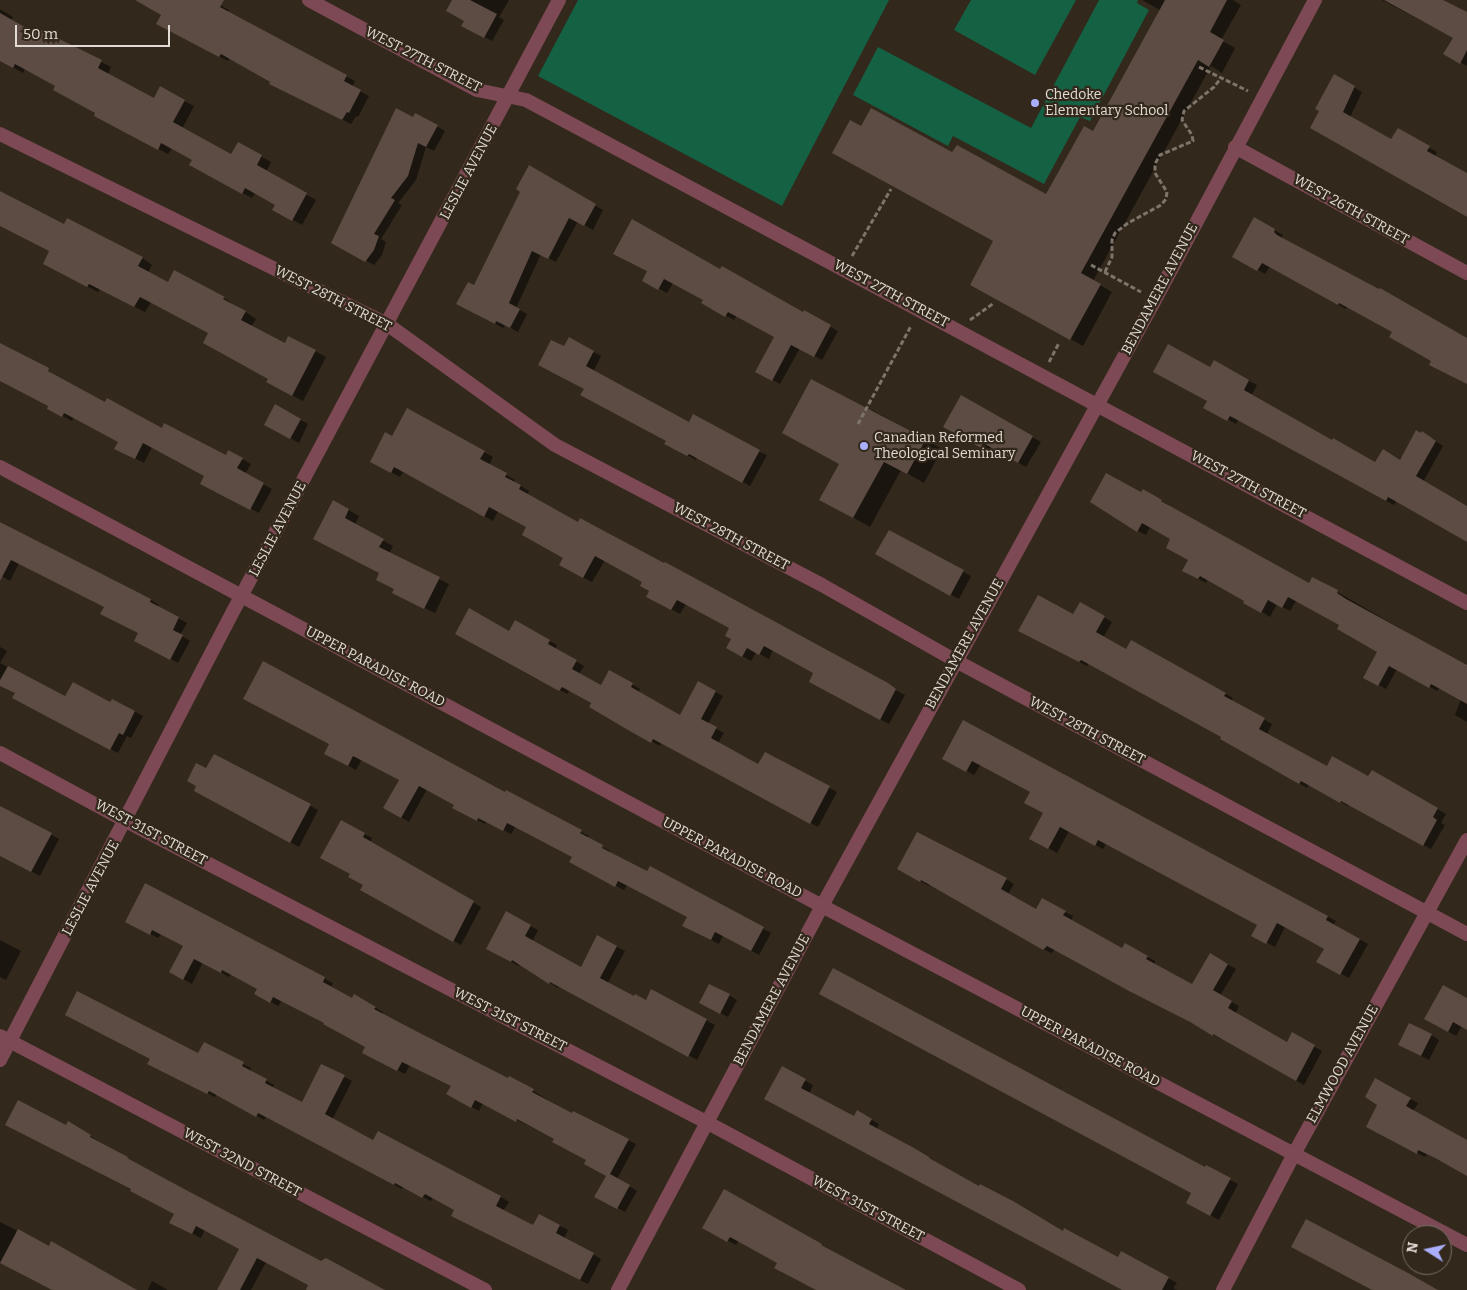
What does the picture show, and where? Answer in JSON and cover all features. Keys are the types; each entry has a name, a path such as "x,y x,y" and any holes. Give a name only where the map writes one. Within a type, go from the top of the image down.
{"street":[{"name":"WEST 27TH STREET","path":"309,0 477,90 526,100 1467,603"},
{"name":"LESLIE AVENUE","path":"0,1060 5,1039 126,821 242,596 560,0"},
{"name":"BENDAMERE AVENUE","path":"618,1290 822,906 1155,300 1315,0"},
{"name":"WEST 28TH STREET","path":"0,134 387,324 555,444 814,581 956,660 1467,934"},
{"name":"WEST 26TH STREET","path":"1235,147 1467,273"},
{"name":"UPPER PARADISE ROAD","path":"0,466 822,906 1467,1245"},
{"name":"WEST 31ST STREET","path":"0,753 126,821 708,1123 1019,1290"},
{"name":"ELMWOOD AVENUE","path":"1223,1290 1294,1154 1467,840"},
{"name":"WEST 32ND STREET","path":"5,1039 484,1290"}],"path":[{"path":"1200,66 1262,99"},
{"path":"1105,272 1112,257 1112,240 1115,233 1166,200 1167,192 1155,172 1155,164 1160,155 1193,141 1192,135 1182,120 1184,111 1214,87 1221,78"},
{"path":"844,270 891,189"},
{"path":"1091,265 1155,300"},
{"path":"956,329 994,303"},
{"path":"858,424 920,310"}],"green space":[{"path":"578,0 889,0 782,206 538,76"},
{"path":"971,0 1076,0 1035,75 954,30"},
{"path":"1099,0 1138,0 1137,3 1149,10 1090,121 1080,117 1044,184 953,136 948,146 853,95 878,47 1031,128"}],"building":[{"path":"135,0 224,0 220,7 347,75 344,81 361,90 349,113 347,112 342,120 269,84 270,82 221,54 219,57 156,24 161,15"},
{"path":"452,0 470,0 497,14 484,38 461,26 464,21 446,11"},
{"path":"1165,0 1227,0 1210,32 1224,40 1209,67 1198,60 1081,273 1101,284 1070,340 970,285 993,241 832,153 850,120 861,126 871,108 952,152 957,145 1046,194 1084,126 1093,131"},
{"path":"1384,0 1443,0 1467,12 1467,50 1460,64 1443,54 1453,38"},
{"path":"0,13 28,29 30,27 38,32 39,29 102,60 98,68 154,98 160,86 185,100 173,122 231,154 238,142 262,155 257,165 307,193 292,221 272,210 275,205 245,188 242,194 189,165 192,160 161,143 158,150 94,116 95,113 53,90 55,86 15,64 13,68 0,61"},
{"path":"1334,74 1355,86 1343,112 1391,139 1398,128 1430,146 1427,151 1467,173 1467,217 1310,128 1319,111 1315,109"},
{"path":"396,108 413,117 415,113 438,125 426,147 418,143 408,176 391,198 395,200 374,234 379,236 374,250 365,262 331,243"},
{"path":"529,165 596,204 584,226 569,218 548,259 532,251 509,303 520,309 510,328 496,321 495,324 456,304 468,282 474,285 520,192 516,189"},
{"path":"0,191 64,224 67,218 143,257 138,266 168,282 174,270 225,297 223,299 246,311 241,320 285,343 288,336 316,350 292,396 266,382 268,379 203,343 208,333 140,297 134,307 89,284 87,287 43,264 49,251 0,226"},
{"path":"1254,217 1275,229 1274,232 1277,235 1380,288 1467,338 1467,384 1429,365 1431,361 1389,337 1392,332 1339,303 1338,305 1262,263 1257,271 1232,257"},
{"path":"632,219 720,269 722,266 803,312 804,310 831,325 814,357 791,345 772,381 755,372 774,337 728,312 725,317 701,303 703,300 664,279 658,290 642,281 647,271 613,254"},
{"path":"569,337 594,351 586,366 689,422 693,414 760,450 742,483 689,454 687,456 664,444 666,441 580,395 584,389 538,365 551,340 564,346"},
{"path":"0,343 49,368 48,371 105,402 107,398 162,428 164,423 226,455 228,450 243,458 237,468 264,483 250,510 200,484 204,476 143,443 135,459 114,449 118,442 64,413 62,417 47,409 48,406 0,381"},
{"path":"1168,344 1210,367 1214,360 1249,380 1244,390 1375,462 1383,449 1400,460 1416,430 1421,433 1422,431 1436,441 1416,476 1467,506 1467,542 1388,497 1386,501 1230,416 1227,421 1203,408 1207,401 1153,372"},
{"name":"Canadian Reformed Theological Seminary","path":"811,379 926,439 907,474 884,462 853,518 819,500 839,464 782,433"},
{"path":"961,395 1033,436 1018,463 983,443 981,448 943,427"},
{"path":"275,404 301,419 290,439 264,425"},
{"path":"407,408 485,451 480,459 507,473 505,477 521,485 519,489 578,522 580,518 665,562 888,683 896,689 880,720 809,682 813,673 764,646 759,655 747,648 742,657 726,648 731,639 725,636 729,628 677,600 671,610 646,597 649,591 640,586 642,582 595,556 583,578 559,565 563,558 522,535 526,527 489,507 484,517 394,467 391,473 370,462 385,432 392,436"},
{"path":"1106,473 1141,492 1143,489 1161,501 1309,583 1312,577 1338,590 1337,593 1346,599 1467,665 1467,704 1431,684 1429,688 1389,666 1378,686 1363,678 1377,652 1337,629 1339,625 1288,597 1282,608 1268,600 1261,613 1200,576 1198,579 1182,571 1188,560 1166,548 1170,539 1142,523 1137,532 1090,502"},
{"path":"333,500 349,509 345,518 384,539 379,547 440,577 424,609 392,593 394,589 376,580 379,573 313,539"},
{"path":"0,522 151,599 150,602 179,617 173,630 183,635 170,660 134,641 138,633 100,614 104,607 11,560 0,581"},
{"path":"889,530 964,570 950,596 875,554"},
{"path":"1038,595 1073,614 1080,602 1105,616 1096,632 1126,649 1131,640 1226,693 1224,696 1265,718 1259,729 1327,766 1332,756 1368,776 1372,770 1438,808 1433,817 1437,820 1423,846 1301,781 1299,784 1220,739 1221,737 1081,660 1079,662 1018,631"},
{"path":"469,608 509,631 515,620 550,640 548,644 577,660 572,669 601,685 609,670 633,683 631,687 680,715 698,681 716,691 701,719 717,727 711,738 758,764 765,752 830,786 810,824 653,739 651,743 589,707 591,703 562,687 559,691 455,634"},
{"path":"263,661 505,792 506,790 582,830 580,833 603,845 602,848 647,871 650,866 764,927 751,951 715,932 711,940 682,926 687,917 618,881 615,887 569,862 572,857 507,823 503,831 478,818 477,821 452,808 454,805 419,786 401,818 383,808 399,780 353,756 348,766 324,754 329,744 243,699"},
{"path":"8,666 65,696 73,682 110,702 112,699 135,711 123,735 119,733 110,750 12,698 15,693 0,686 0,680"},
{"path":"963,720 1328,916 1326,920 1360,939 1340,975 1316,962 1324,949 1277,923 1266,944 1251,936 1257,925 1098,840 1095,846 1060,827 1048,849 1029,839 1043,813 1024,803 1030,792 972,761 966,772 942,759"},
{"path":"214,754 311,804 290,843 194,791 196,786 187,781 196,763 206,768"},
{"path":"0,806 52,833 31,872 0,856"},
{"path":"341,820 365,833 363,837 474,901 453,942 360,890 363,885 348,877 350,874 320,858"},
{"path":"917,832 1007,878 1001,889 1036,909 1042,898 1066,911 1063,915 1122,948 1125,943 1148,956 1146,959 1192,984 1210,953 1228,964 1213,990 1232,1001 1228,1008 1287,1042 1292,1032 1315,1045 1296,1081 1213,1034 1213,1036 1047,946 1043,950 921,880 920,882 897,869"},
{"path":"145,883 325,977 323,982 352,998 354,994 376,1007 374,1009 410,1028 508,1078 509,1076 534,1089 532,1092 572,1113 573,1111 629,1139 610,1174 630,1185 617,1209 594,1197 606,1176 584,1164 586,1160 552,1142 554,1139 517,1119 516,1122 475,1100 471,1108 446,1094 451,1086 402,1062 397,1071 362,1053 365,1047 324,1023 273,997 270,1003 254,994 257,989 222,970 221,973 194,959 183,980 169,972 183,946 152,930 150,935 125,922"},
{"path":"506,911 531,925 525,936 581,967 597,935 617,946 600,978 634,996 635,994 646,1000 651,989 707,1019 688,1057 550,982 549,984 512,960 511,962 486,949"},
{"path":"833,968 1205,1167 1206,1165 1231,1178 1210,1216 1186,1203 1191,1193 819,994"},
{"path":"709,984 730,994 720,1014 699,1003"},
{"path":"1443,985 1467,998 1467,1030 1453,1022 1448,1032 1424,1019"},
{"path":"77,991 198,1053 204,1042 244,1062 242,1066 267,1079 265,1083 302,1102 321,1064 345,1075 325,1114 373,1140 378,1131 501,1196 496,1206 533,1225 539,1214 560,1225 556,1233 594,1253 580,1280 451,1216 454,1210 425,1194 422,1198 395,1183 394,1185 258,1113 256,1117 209,1091 207,1094 147,1064 150,1059 65,1015"},
{"path":"1409,1023 1432,1034 1421,1056 1398,1045"},
{"path":"782,1066 806,1079 801,1088 854,1116 857,1110 872,1119 869,1124 979,1186 980,1184 1013,1201 1063,1231 1064,1228 1118,1257 1121,1251 1169,1277 1162,1290 1122,1290 764,1099"},
{"path":"1375,1078 1411,1098 1406,1106 1467,1140 1467,1176 1435,1158 1418,1150 1417,1154 1366,1127 1377,1105 1365,1097"},
{"path":"18,1100 66,1125 68,1121 91,1135 90,1137 186,1190 321,1261 326,1258 385,1290 306,1290 308,1285 257,1258 240,1290 217,1290 239,1249 196,1226 192,1234 169,1223 174,1214 130,1191 131,1189 5,1125"},
{"path":"724,1189 821,1245 906,1290 816,1290 774,1268 777,1263 730,1237 727,1242 702,1228"},
{"path":"1306,1219 1402,1270 1402,1275 1412,1275 1438,1290 1372,1290 1291,1247"},
{"path":"18,1229 49,1246 51,1241 137,1290 52,1290 0,1263"}],"place":[{"name":"Chedoke Elementary School","path":"1035,103"},
{"name":"Canadian Reformed Theological Seminary","path":"864,446"}]}
